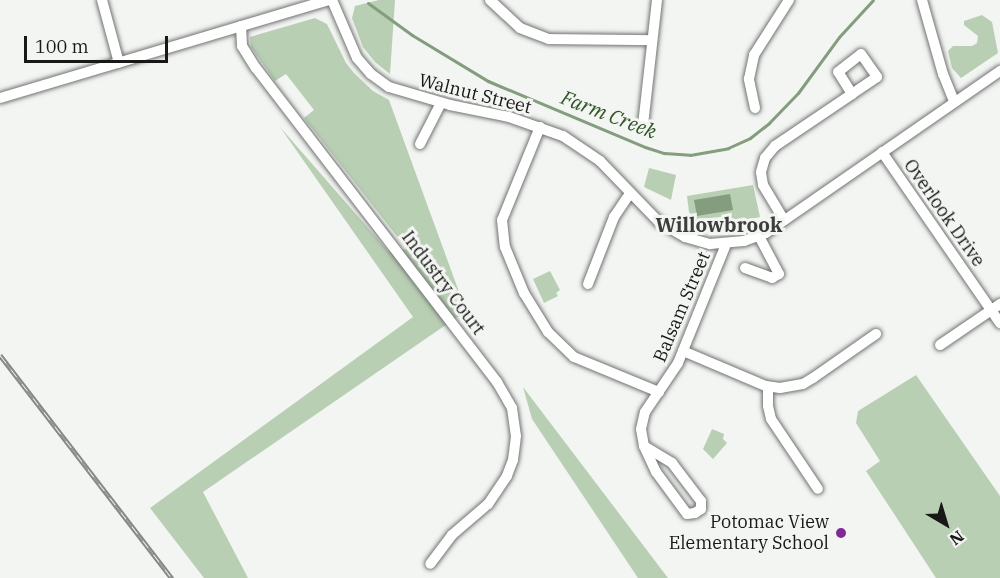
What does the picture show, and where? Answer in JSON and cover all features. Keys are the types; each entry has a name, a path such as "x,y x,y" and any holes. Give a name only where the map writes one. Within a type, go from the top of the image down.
{"street":[{"path":"102,0 119,63"},
{"path":"0,98 330,0"},
{"name":"Walnut Street","path":"330,0 350,45 371,74 402,92 540,127 582,148 608,168 643,208 674,232 699,242 726,244 759,236 1000,71"},
{"path":"490,0 520,28 549,39 652,40"},
{"path":"643,125 657,0"},
{"path":"755,108 749,79 754,55 789,0"},
{"path":"922,0 943,74 954,101"},
{"name":"Industry Court","path":"241,26 242,46 256,68 497,382 512,408 516,436 515,450 507,476 488,504 452,535 430,564"},
{"path":"784,220 763,185 761,172 765,158 775,146 852,94"},
{"path":"420,144 441,102"},
{"path":"540,127 502,220 505,247 524,293 548,332 574,357 659,392"},
{"name":"Overlook Drive","path":"882,152 995,307 1000,323"},
{"path":"588,284 614,217 630,193"},
{"path":"745,268 772,278 779,274 759,236"},
{"name":"Balsam Street","path":"644,446 672,463 701,501 701,509 687,514 656,472 644,446 642,423 651,402 671,376 683,351 726,244"},
{"path":"940,345 995,307"},
{"path":"683,351 768,387 792,387 802,384 876,334"},
{"path":"768,387 767,401 771,419 818,489"}],"shaded area":[{"path":"379,0 395,0 390,74 375,62 363,47 352,18 355,6"},
{"path":"982,15 992,22 998,53 961,78 952,68 948,51 953,46 972,46 977,43 978,36 964,25 964,21"},
{"path":"315,18 327,24 346,63 354,73 373,91 389,100 466,311 203,492 248,578 204,578 150,508 413,317 280,127 389,252 407,249 304,118 314,110 286,74 275,81 251,47 250,37"},
{"path":"649,168 676,175 671,200 644,187"},
{"path":"753,185 760,217 731,224 730,216 690,220 687,196"},
{"path":"730,194 733,210 697,216 694,200"},
{"path":"550,271 560,290 556,293 558,296 544,303 533,279"},
{"path":"916,375 1000,496 1000,578 936,578 866,471 880,461 856,423 858,411"},
{"path":"523,387 668,578 638,578 532,419"},
{"path":"712,429 724,434 723,439 727,443 713,459 703,449"}],"waterway":[{"name":"Farm Creek","path":"368,3 412,35 488,81 645,147 664,153 690,155 728,148 750,138 769,123 798,93 839,37 873,0"}],"railway":[{"path":"0,355 172,578"}],"place":[{"name":"Potomac View Elementary School","path":"841,533"}],"district":[{"name":"Willowbrook","path":"719,224"}]}
